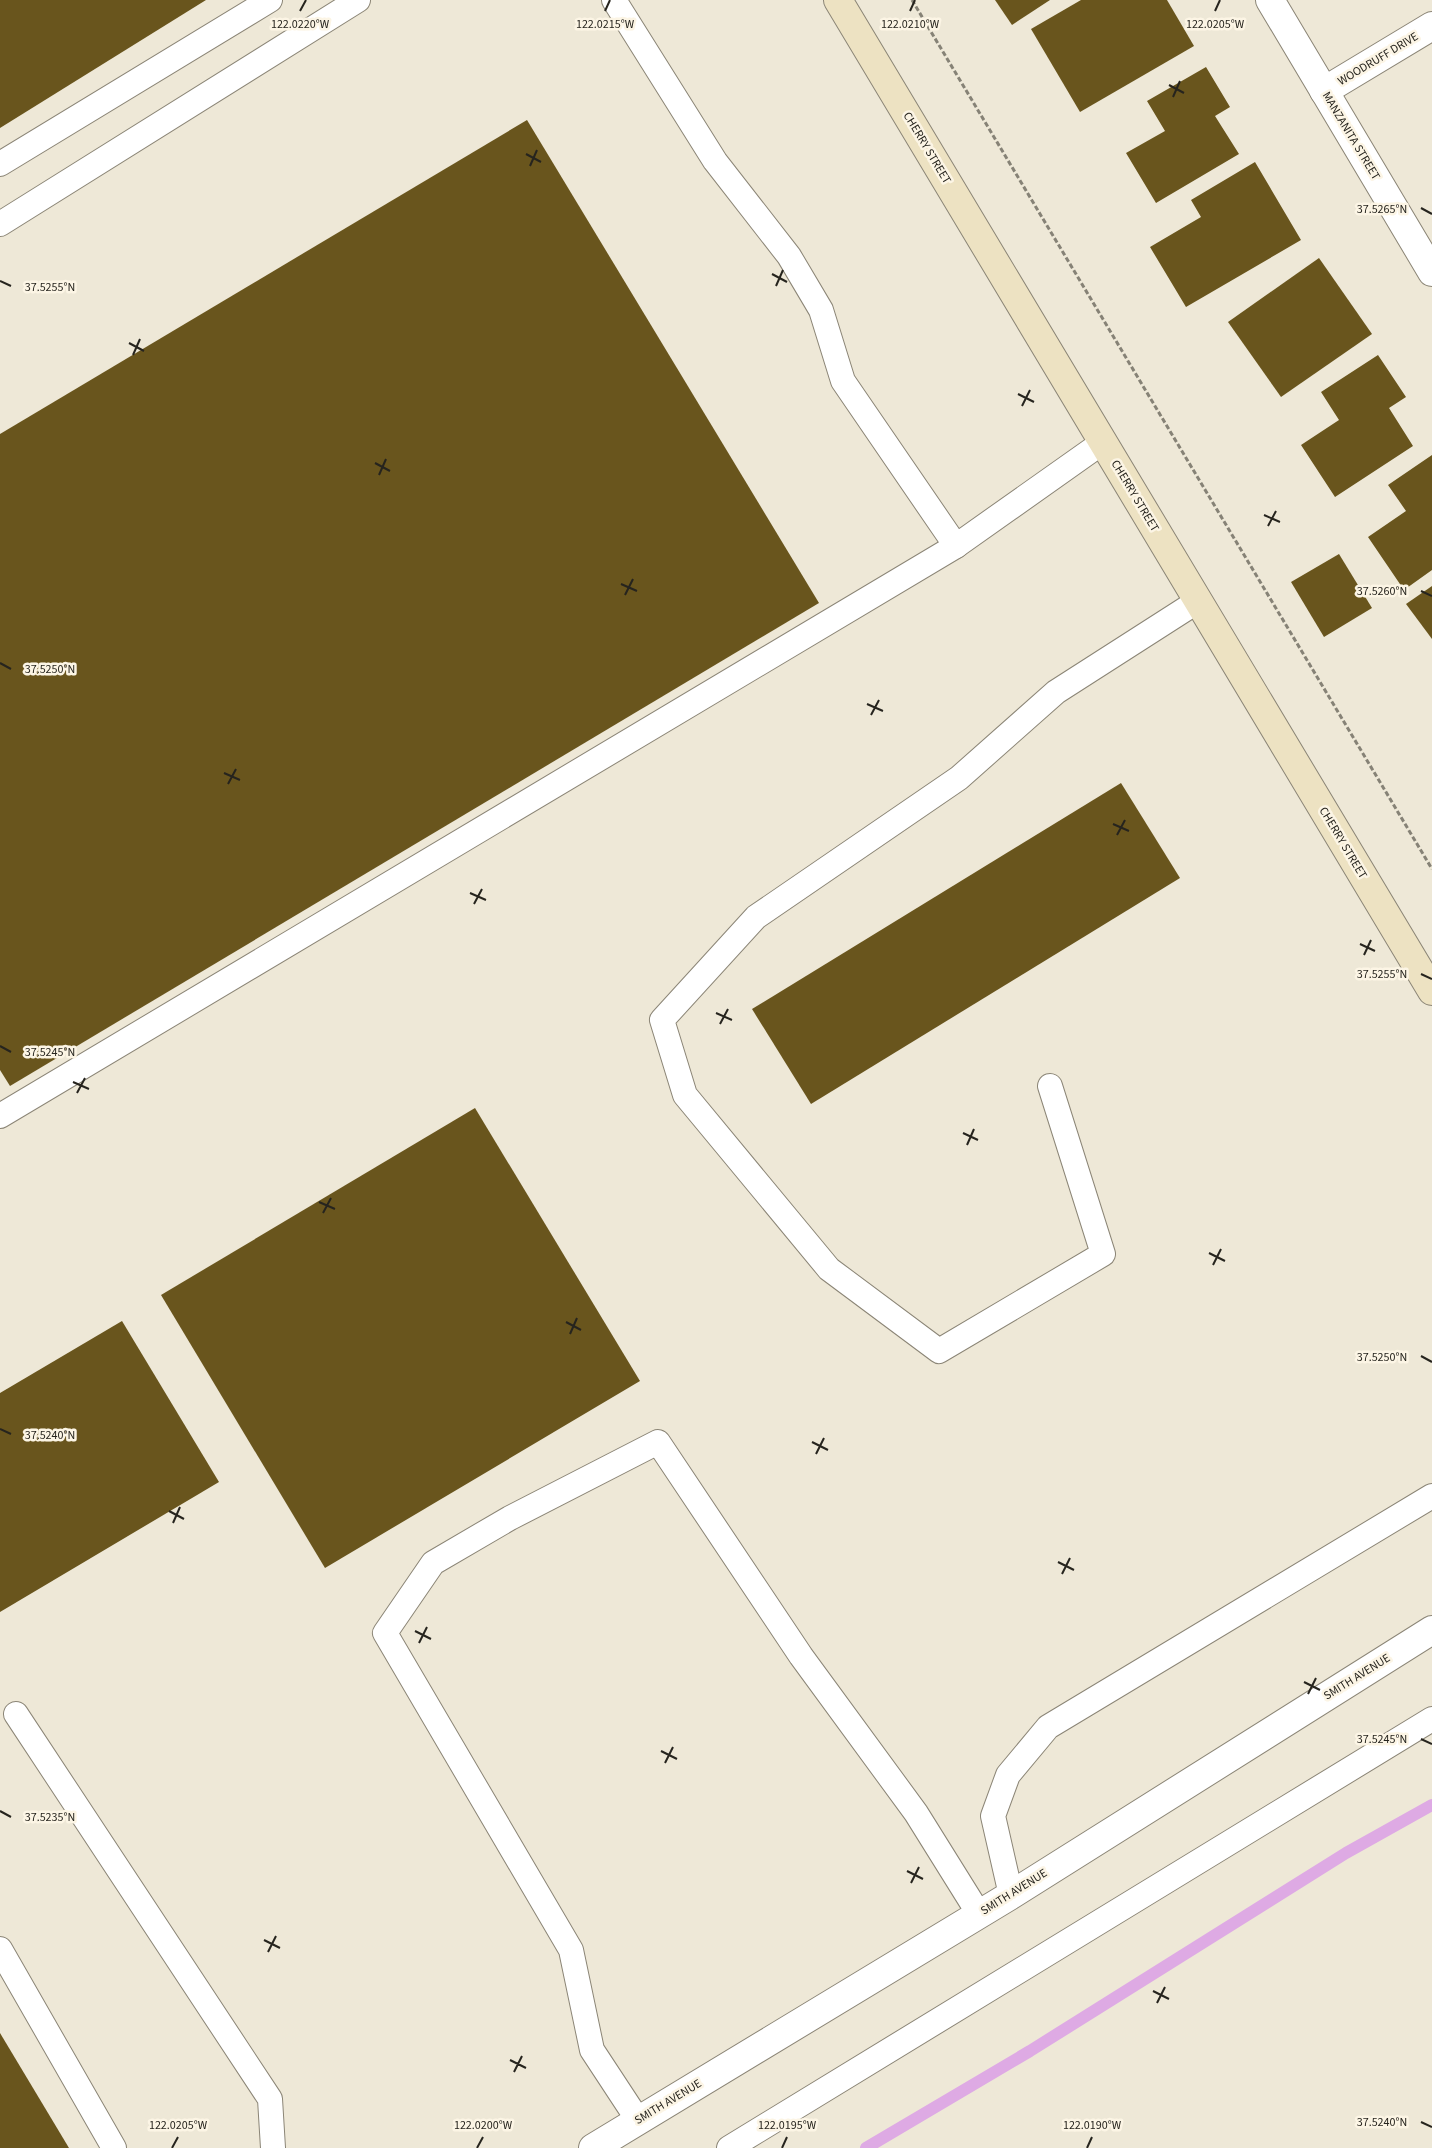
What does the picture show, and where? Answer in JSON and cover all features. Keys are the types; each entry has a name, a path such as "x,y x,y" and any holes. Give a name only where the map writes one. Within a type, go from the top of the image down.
{"street":[{"name":"CHERRY STREET","path":"838,0 1432,991"},
{"name":"MANZANITA STREET","path":"1270,0 1432,272"},
{"name":"WOODRUFF DRIVE","path":"1324,92 1432,26"},
{"name":"SMITH AVENUE","path":"593,2148 1011,1895 1432,1630"}],"lane":[{"path":"0,164 270,0"},
{"path":"0,224 358,0"},
{"path":"614,0 715,161 789,256 820,310 843,381 956,546"},
{"path":"0,1116 956,546 1103,442"},
{"path":"1050,1086 1103,1254 939,1351 829,1269 685,1096 662,1020 756,917 959,778 1056,692 1198,601"},
{"path":"638,2120 592,2050 571,1950 385,1633 433,1563 510,1518 658,1442 801,1656 916,1813 979,1914"},
{"path":"1011,1895 992,1816 1008,1776 1048,1726 1432,1496"},
{"path":"16,1714 270,2099 273,2148"},
{"path":"729,2148 1432,1718"},
{"path":"0,1949 114,2148"}],"path":[{"path":"912,0 1432,869"}],"building":[{"path":"0,0 206,0 0,128"},
{"path":"995,0 1050,0 1012,25"},
{"path":"1081,0 1167,0 1194,46 1080,112 1031,29"},
{"path":"1206,67 1230,107 1215,116 1239,154 1156,203 1126,153 1165,131 1147,101"},
{"path":"527,120 819,603 10,1086 0,1070 0,434"},
{"path":"1255,162 1301,240 1186,307 1150,247 1201,217 1191,200"},
{"path":"1319,258 1372,334 1281,397 1228,322"},
{"path":"1378,355 1406,397 1389,408 1413,446 1335,497 1301,445 1339,420 1321,392"},
{"path":"1432,455 1432,570 1404,590 1368,537 1406,511 1388,485"},
{"path":"1339,554 1372,608 1324,637 1291,582"},
{"path":"1432,586 1432,639 1406,604"},
{"path":"1121,783 1180,878 811,1104 752,1009"},
{"path":"475,1108 640,1381 325,1568 161,1295"},
{"path":"122,1321 219,1482 0,1612 0,1393"},
{"path":"0,2033 69,2148 0,2148"}],"waterway":[{"path":"866,2148 1030,2051 1346,1853 1432,1805"}]}
